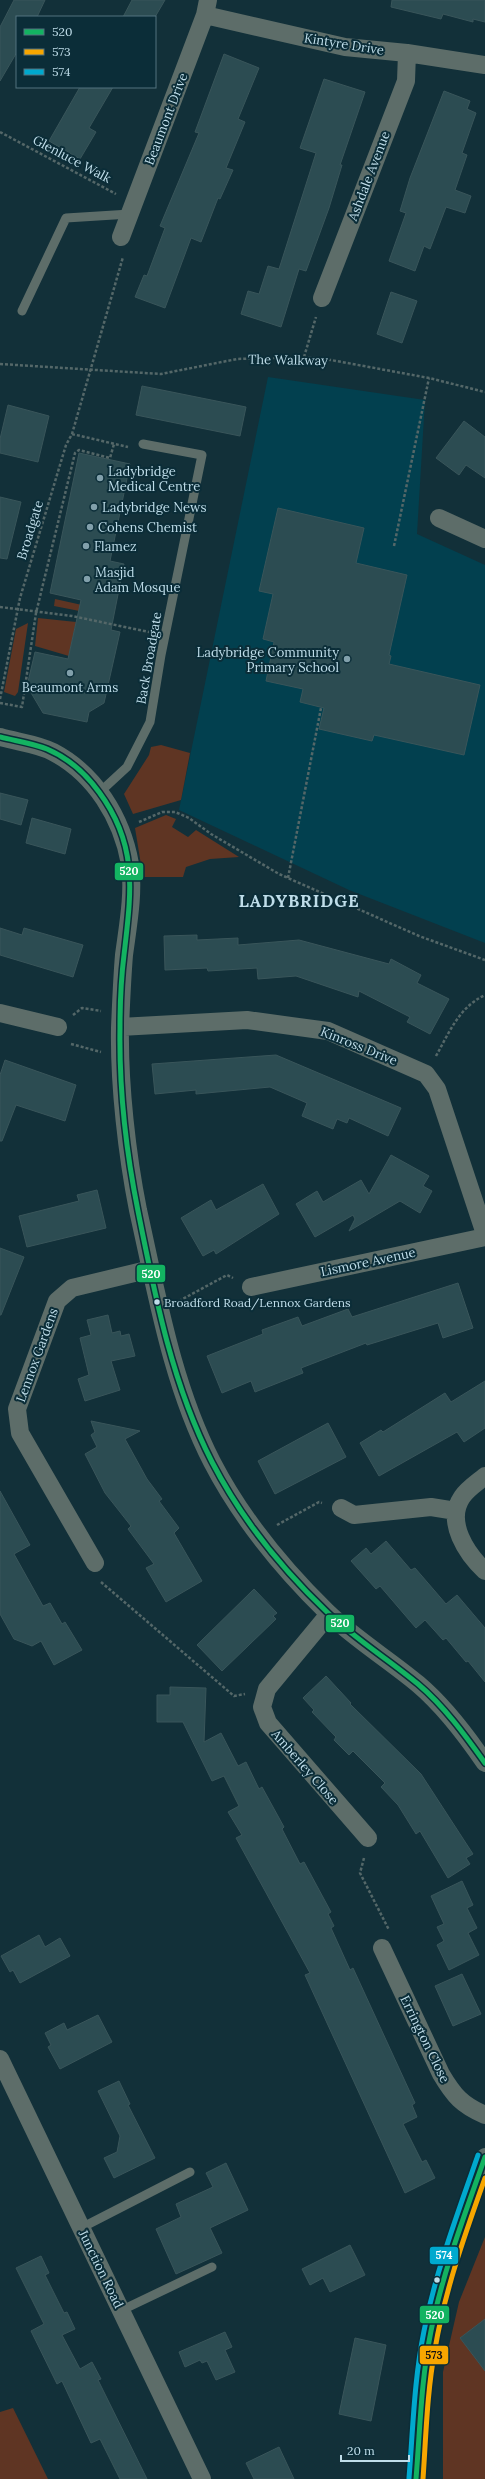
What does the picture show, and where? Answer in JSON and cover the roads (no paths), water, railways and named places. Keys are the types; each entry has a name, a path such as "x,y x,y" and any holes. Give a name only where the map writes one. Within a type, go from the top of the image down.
{"street":[{"name":"Kintyre Drive","path":"206,8 345,47 407,53 485,65"},
{"name":"Beaumont Drive","path":"121,237 206,8"},
{"name":"Ashdale Avenue","path":"322,298 406,81 407,53"},
{"path":"439,518 485,539"},
{"path":"0,737 52,751 76,768 101,791 120,830 130,864 131,898 123,968 120,1058 136,1198 151,1269 174,1364 191,1414 211,1460 234,1501 292,1576 329,1614 420,1686 447,1713 485,1762"},
{"path":"0,1013 58,1027"},
{"name":"Kinross Drive","path":"121,1020 268,1021 328,1031 426,1074 437,1089 485,1234"},
{"name":"Lismore Avenue","path":"251,1287 485,1237"},
{"name":"Lennox Gardens","path":"95,1562 20,1433 17,1409 57,1301 72,1288 151,1269"},
{"path":"485,1476 462,1496 456,1510 459,1535 470,1556 485,1571"},
{"path":"341,1508 354,1515 431,1507 456,1510"},
{"name":"Amberley Close","path":"329,1614 267,1689 262,1706 268,1723 368,1838"},
{"name":"Errington Close","path":"382,1948 441,2074 452,2093 468,2108 485,2114"},
{"name":"Junction Road","path":"0,2059 202,2479"},
{"path":"416,2479 423,2387 431,2332 442,2283 485,2157"}],"lane":[{"path":"22,311 66,218 132,209"},
{"name":"Back Broadgate","path":"101,791 127,767 150,722 165,636 202,455 143,444"},
{"path":"80,2228 190,2172"},
{"path":"120,2311 212,2268"}],"place":[{"name":"Ladybridge Medical Centre","path":"100,478"},
{"name":"Ladybridge News","path":"94,507"},
{"name":"Cohens Chemist","path":"90,527"},
{"name":"Flamez","path":"86,546"},
{"name":"Masjid Adam Mosque","path":"87,579"},
{"name":"Ladybridge Community Primary School","path":"347,659"},
{"name":"Beaumont Arms","path":"70,673"},
{"name":"Broadford Road/Lennox Gardens","path":"157,1302"}],"district":[{"name":"LADYBRIDGE","path":"299,901"}]}
